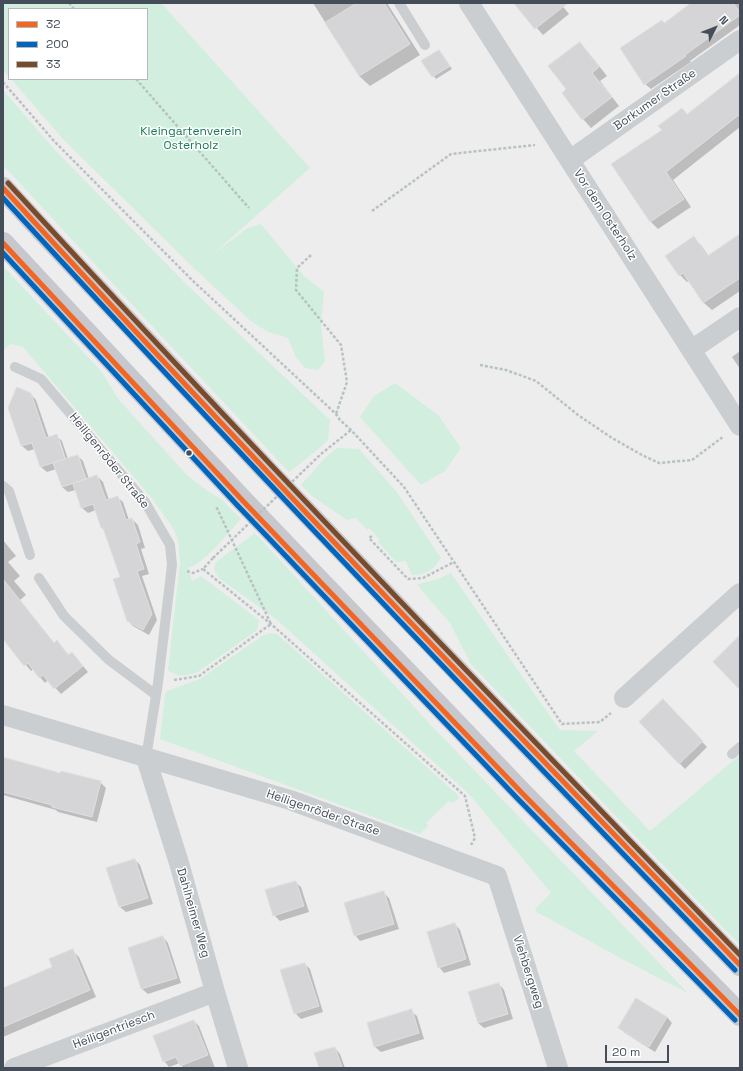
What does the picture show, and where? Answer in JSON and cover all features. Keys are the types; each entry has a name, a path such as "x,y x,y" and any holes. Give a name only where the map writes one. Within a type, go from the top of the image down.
{"main road":[{"path":"3,188 274,479 740,965"},
{"path":"3,243 266,525 522,794 740,1015"}],"street":[{"name":"Vor dem Osterholz","path":"469,3 739,426"},
{"name":"Borkumer Straße","path":"570,160 740,40"},
{"path":"691,350 740,317"},
{"path":"624,698 740,593"},
{"name":"Heiligenröder Straße","path":"3,715 290,800 497,876"},
{"name":"Dahlheimer Weg","path":"146,758 179,863 238,1068"},
{"name":"Viehbergweg","path":"497,876 558,1068"},
{"name":"Heiligentriesch","path":"14,1068 215,992"}],"lane":[{"path":"399,3 425,45"},
{"name":"Heiligenröder Straße","path":"15,366 42,378 145,502 170,545 172,565 158,683 146,758"},
{"path":"3,486 9,491 30,555"},
{"path":"39,578 64,616 109,660 156,695"},
{"path":"732,754 740,747"}],"path":[{"path":"137,80 249,208"},
{"path":"3,82 54,141 192,280 336,414 404,487 562,724 600,722 619,706 624,698"},
{"path":"372,211 451,154 558,142"},
{"path":"311,255 297,268 296,290 341,345 347,382 336,414"},
{"path":"480,365 506,370 536,381 578,415 612,438 659,463 692,460 739,426"},
{"path":"350,430 321,454 203,569 272,624 465,796 475,838 460,862"},
{"path":"214,500 272,624"},
{"path":"372,536 369,538 408,579 423,578 454,562"},
{"path":"158,683 199,676 272,624"}],"green space":[{"name":"Kleingartenverein Osterholz","path":"3,3 161,3 310,168 213,254 248,228 261,224 303,275 324,292 321,325 325,362 318,370 305,368 296,357 288,338 268,332 251,321 198,272 63,139 12,80 148,80 148,8 8,8 8,76 3,70"},
{"path":"3,90 54,149 187,285 330,420 328,440 319,449 289,472 3,165"},
{"path":"3,266 101,371 119,400 187,475 206,490 221,499 241,519 209,554 195,565 188,568 192,581 201,576 259,620 257,630 198,672 182,676 168,670 180,563 178,540 173,528 151,497 23,347 11,344 3,351"},
{"path":"395,383 438,415 461,448 445,471 421,485 360,417 374,396"},
{"path":"337,448 359,449 396,491 441,558 429,571 412,575 406,561 396,562 378,542 380,540 369,528 367,530 356,518 347,520 312,496 301,485 325,458"},
{"path":"255,533 428,722 688,993 622,959 537,912 535,909 551,893 468,793 276,619 219,578 214,569 216,562"},
{"path":"451,573 560,730 598,731 574,751 650,831 740,755 740,945 471,664 450,623 417,585 438,579"},
{"path":"270,633 277,634 458,795 459,798 453,803 449,801 426,823 428,826 420,834 160,739 165,695 167,691 200,679 262,636"}],"building":[{"path":"357,3 384,3 410,44 359,76 325,23"},
{"path":"514,3 568,3 535,29"},
{"path":"691,3 733,3 740,12 740,15 685,55 686,56 644,85 620,48 662,20 664,23"},
{"path":"580,42 599,67 592,73 612,97 582,120 562,93 566,89 548,66"},
{"path":"439,50 450,66 432,77 421,61"},
{"path":"740,73 740,114 666,172 684,199 650,222 611,164 662,130 658,126 682,108 687,114"},
{"path":"740,234 740,278 703,303 683,273 679,276 665,256 694,236 707,256"},
{"path":"17,387 31,393 46,438 57,434 65,459 40,467 32,443 21,446 8,408"},
{"path":"78,455 86,479 62,487 53,463"},
{"path":"97,475 106,500 118,496 126,520 132,518 140,542 136,544 144,569 137,571 152,614 143,630 127,621 113,579 120,577 103,528 101,528 93,504 81,508 73,484"},
{"path":"3,579 54,643 57,640 68,655 72,652 83,666 54,689 43,675 39,678 28,663 24,666 3,639"},
{"path":"740,635 740,690 713,662"},
{"path":"663,699 703,741 679,764 639,722"},
{"path":"3,757 60,773 61,771 101,781 92,817 3,792"},
{"path":"135,859 148,898 119,907 106,868"},
{"path":"296,881 304,906 273,916 265,890"},
{"path":"384,891 394,924 354,936 344,903"},
{"path":"455,923 466,959 438,968 427,932"},
{"path":"163,936 177,978 141,989 128,948"},
{"path":"73,949 90,990 3,1027 3,988 52,967 49,959"},
{"path":"305,963 319,1006 294,1014 280,970"},
{"path":"499,983 508,1014 478,1023 468,992"},
{"path":"636,998 667,1017 649,1047 618,1028"},
{"path":"412,1009 419,1033 374,1047 367,1023"},
{"path":"194,1020 208,1055 180,1066 176,1057 163,1062 153,1036"},
{"path":"335,1047 342,1068 319,1068 314,1053"}],"transit line":[{"name":"33","path":"8,183 280,475 740,955"},
{"name":"32","path":"3,188 185,384 461,676 740,965"},
{"name":"200","path":"3,198 275,490 735,970"},
{"name":"32","path":"3,243 244,502 522,793 740,1015"},
{"name":"200","path":"3,253 239,507 517,798 735,1020"}]}
